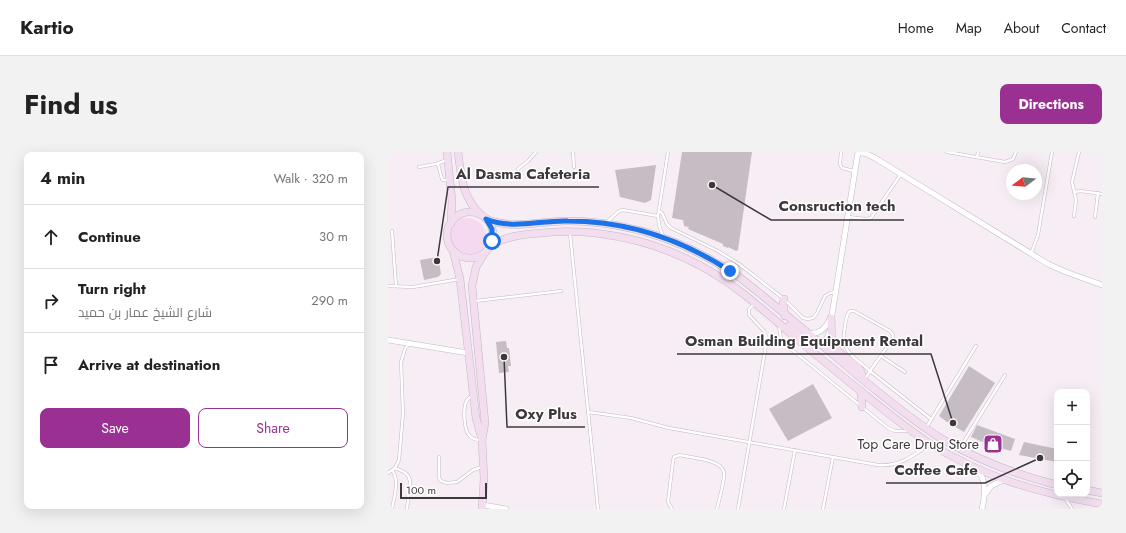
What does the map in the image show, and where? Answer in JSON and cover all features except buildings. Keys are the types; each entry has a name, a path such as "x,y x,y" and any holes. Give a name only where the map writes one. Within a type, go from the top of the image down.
{"street":[{"path":"447,152 453,206 451,223 447,237 453,250 460,279 476,418 482,440 484,466 482,507 506,509"},
{"path":"458,152 461,179 465,193 472,205 490,224 493,235 488,249 479,262 474,274 472,286 484,418 482,440"},
{"path":"763,310 773,313 810,343 820,344 826,340 830,334 835,292 858,152 871,156 1031,254 1066,272 1102,285"},
{"path":"451,223 459,215 470,212 496,222 511,225 567,221 605,224 635,229 664,237 692,249 720,265 748,284 863,380 926,428 960,449 1010,471 1054,484"},
{"path":"453,250 457,254 467,258 477,257 504,239 515,236 570,232 629,239 670,251 702,267 737,289 860,391 930,444 1002,480 1065,498 1102,504"},
{"path":"784,299 783,303 785,316"},
{"path":"806,332 814,333 821,331 831,318"},
{"path":"831,318 832,344 858,368 862,373 863,380"},
{"path":"388,340 468,353"},
{"path":"860,391 862,407"},
{"path":"978,469 984,482 982,509"},
{"path":"984,496 991,486 1002,480"},
{"path":"1090,491 1102,493"}],"lane":[{"path":"518,169 536,152"},
{"path":"573,152 574,167"},
{"path":"664,237 660,229 658,216 668,152"},
{"path":"841,152 840,164 842,168 855,171"},
{"path":"947,152 1008,162 1013,159 1016,152"},
{"path":"977,157 978,152"},
{"path":"1031,254 1038,235 1052,152"},
{"path":"1074,216 1076,200 1073,180 1079,152"},
{"path":"419,167 438,164 448,160"},
{"path":"438,164 442,179 450,180"},
{"path":"847,217 866,219 871,218 901,174"},
{"path":"1074,192 1082,191 1102,194"},
{"path":"1095,217 1098,193"},
{"path":"605,224 617,213 623,210 658,216"},
{"path":"659,211 663,214 667,224 671,228 729,257 784,299 801,317 808,320 816,316 825,296 835,292"},
{"path":"392,231 396,286"},
{"path":"570,232 598,509"},
{"path":"388,286 413,287 460,279"},
{"path":"473,301 562,291"},
{"path":"738,509 767,339 764,331 749,315 749,309 755,303"},
{"path":"863,380 870,371 881,356 893,338 893,335 891,332 854,312 848,312 843,335 844,344 848,351 870,371 932,419"},
{"path":"778,323 780,336 784,343 862,407 890,429 895,431 910,430"},
{"path":"388,472 395,468 398,460 403,424 401,362 405,349 410,344"},
{"path":"926,428 976,346"},
{"path":"881,356 905,372"},
{"path":"960,449 1005,375"},
{"path":"473,395 465,404 466,429 468,434 473,438 482,440"},
{"path":"588,412 631,418 669,428 878,465 890,465 906,460 930,444"},
{"path":"784,509 794,450"},
{"path":"672,509 668,502 673,461 674,457 680,455 715,462 722,467 724,476 718,509"},
{"path":"440,457 439,478 441,481 447,483 457,482 473,470 484,466"},
{"path":"823,509 833,457"},
{"path":"395,468 407,473 410,479 407,509"},
{"path":"392,470 396,481 392,509"},
{"path":"1065,498 1072,509"}],"shaded area":[{"path":"463,218 471,218 481,223 485,230 485,244 481,251 471,256 463,256 453,251 451,248 448,241 448,233 453,223 456,221"}],"place":[{"name":"Consruction tech","path":"712,185"},
{"name":"Al Dasma Cafeteria","path":"437,261"},
{"name":"Oxy Plus","path":"504,357"},
{"name":"Osman Building Equipment Rental","path":"953,423"},
{"name":"Top Care Drug Store","path":"993,444"},
{"name":"Coffee Cafe","path":"1040,458"}],"route":[{"path":"492,241 492,229 486,219 511,225 550,221 584,221 625,227 664,237 692,249 730,271"}]}
